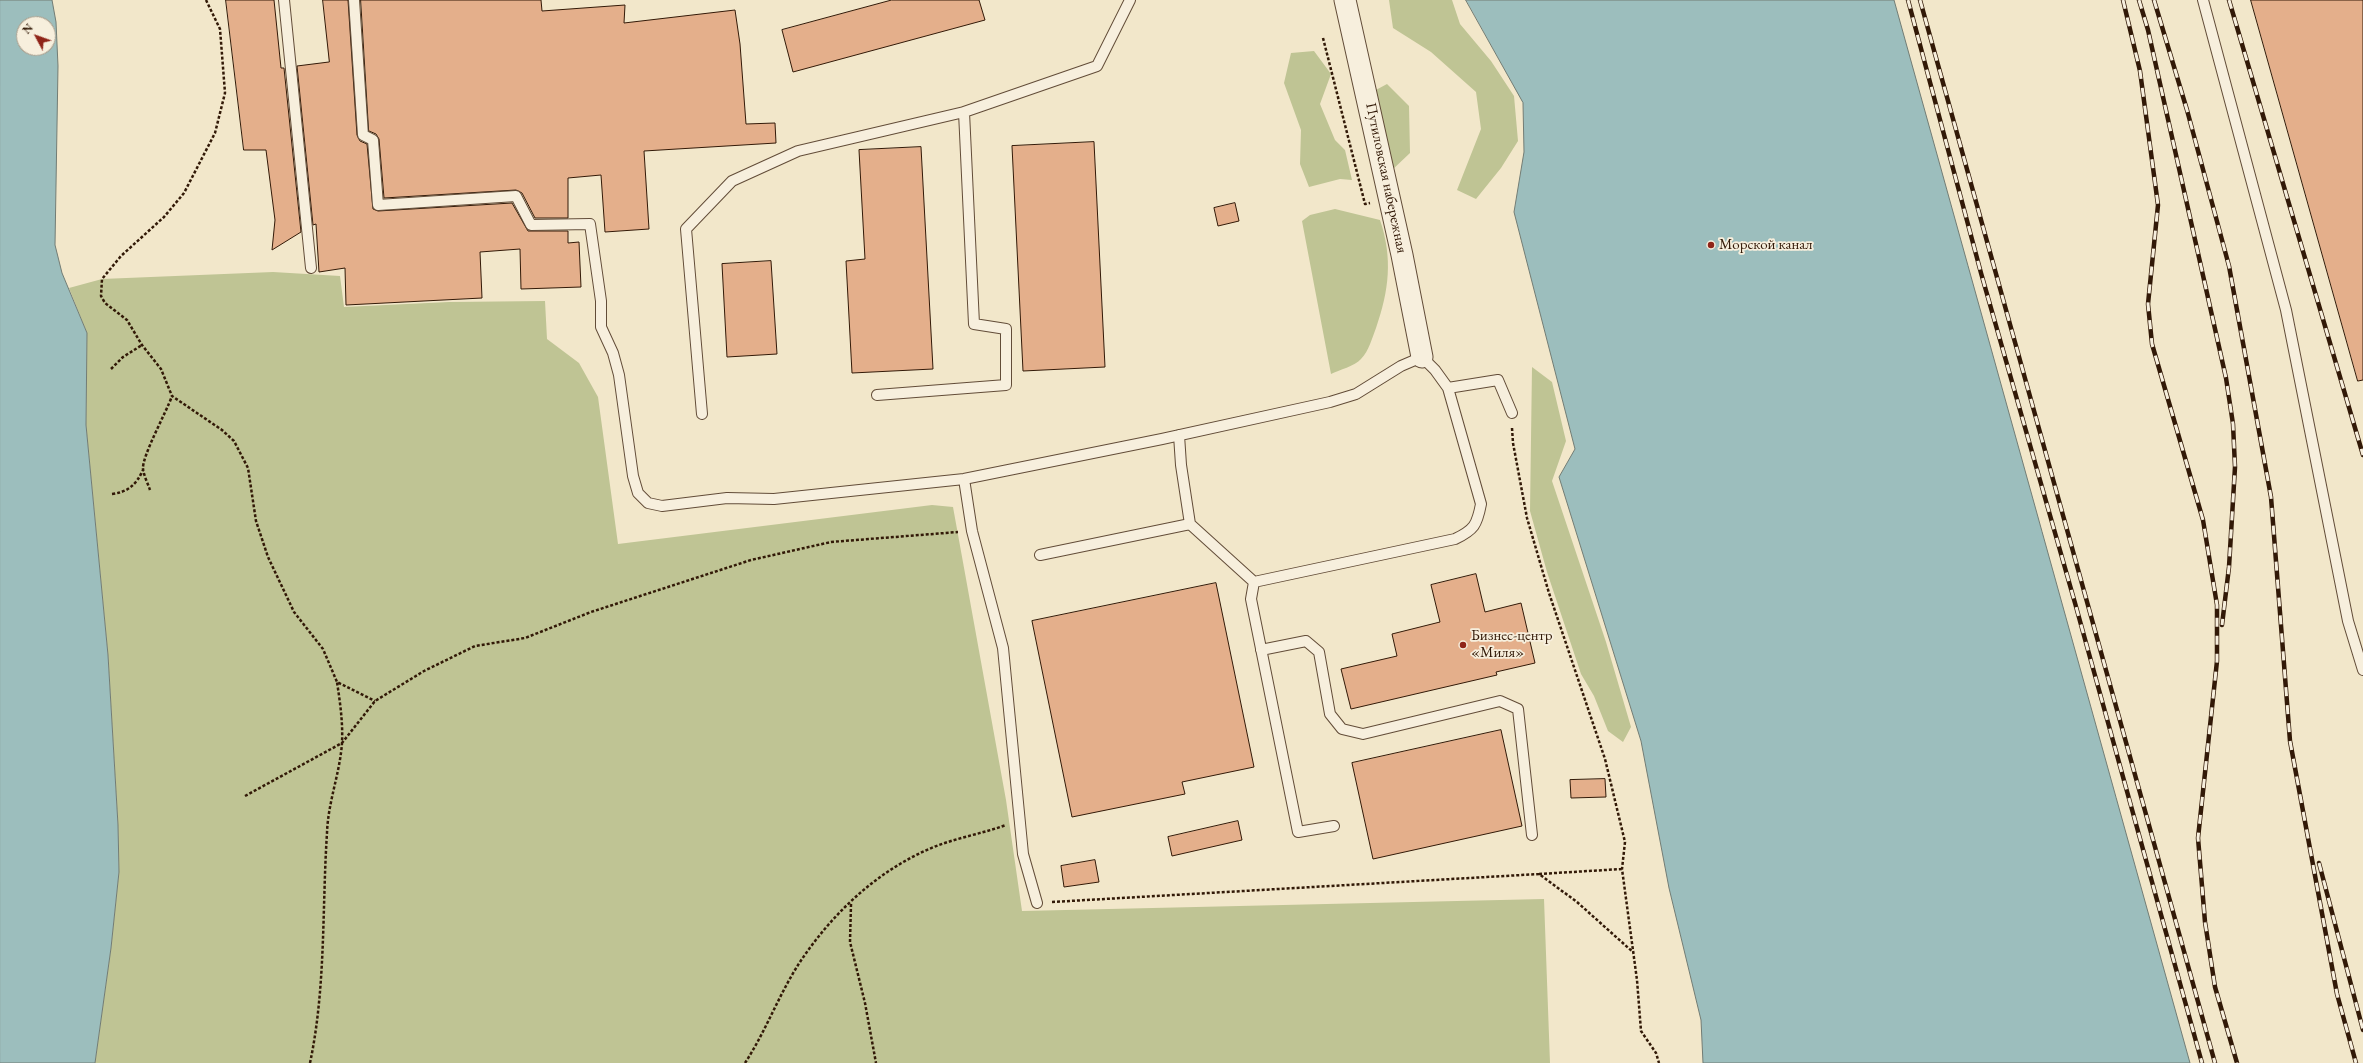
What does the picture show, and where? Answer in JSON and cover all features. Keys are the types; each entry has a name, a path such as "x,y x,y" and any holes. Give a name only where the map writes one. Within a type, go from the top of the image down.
{"street":[{"name":"Путиловская набережная","path":"1345,0 1390,201 1422,357"}],"lane":[{"path":"284,0 311,268"},
{"path":"354,0 363,135 372,140 378,206 516,196 531,225 590,224 601,301 601,327 613,353 619,375 633,476 638,493 648,503 662,506 727,498 774,499 964,479 1179,435 1330,402 1356,394 1401,366 1422,357 1435,370 1448,388 1481,504 1478,520 1470,532 1455,539 1254,582"},
{"path":"702,414 686,230 732,181 798,151 964,112 1097,66 1130,0"},
{"path":"2203,0 2286,310 2348,621 2363,670"},
{"path":"877,395 1006,385 1006,329 974,324 964,112"},
{"path":"1448,388 1498,380 1512,413"},
{"path":"1179,435 1190,524 1254,582"},
{"path":"964,479 972,531 1003,648 1021,819 1023,854 1037,902"},
{"path":"1040,555 1190,524"},
{"path":"1254,582 1251,599 1298,832 1334,826"},
{"path":"1261,650 1306,641 1319,652 1330,714 1342,729 1363,734 1500,702 1518,709 1532,835"}],"path":[{"path":"206,0 220,29 225,93 215,133 184,193 164,217 121,256 102,279 100,286 101,296 105,303 127,320 142,345 161,369 172,396 222,430 234,441 241,452 248,468 256,521 277,581 294,612 323,649 337,682 342,712 342,743 327,831 324,924 310,1063"},
{"path":"1324,38 1366,204 1390,201"},
{"path":"111,369 123,357 142,345"},
{"path":"112,494 122,493 137,483 143,470 144,458 164,418 172,396"},
{"path":"1512,413 1513,443 1528,518 1549,593 1605,759 1625,842 1622,869 1634,954 1641,1031 1656,1053 1659,1063"},
{"path":"143,470 150,490"},
{"path":"245,796 342,743 374,701 424,671 475,646 525,638 591,612 751,560 831,542 972,531"},
{"path":"337,682 374,701"},
{"path":"745,1063 800,963 819,936 873,880 898,864 939,845 1021,819"},
{"path":"1037,902 1622,869"},
{"path":"1539,874 1577,902 1634,954"},
{"path":"851,903 850,942 865,1003 876,1063"}],"green space":[{"path":"1389,0 1452,0 1460,24 1491,61 1514,96 1518,141 1501,168 1476,199 1457,190 1481,129 1476,92 1431,52 1393,28"},
{"path":"1314,51 1331,74 1320,104 1335,140 1345,150 1352,180 1340,179 1309,187 1300,164 1301,130 1284,83 1291,53"},
{"path":"1387,84 1409,106 1410,153 1391,171 1374,91"},
{"path":"1335,209 1380,220 1387,248 1388,274 1384,301 1372,340 1366,352 1355,364 1331,374 1302,221 1310,215"},
{"path":"273,272 340,276 344,307 449,302 545,301 547,339 579,363 598,397 618,544 932,505 953,507 1006,800 1022,911 1544,899 1550,1063 95,1063 111,948 119,872 118,825 108,655 86,425 87,333 69,288 102,279"},
{"path":"1532,367 1552,382 1566,441 1552,481 1606,642 1631,727 1623,742 1608,731 1594,696 1581,674 1547,572 1530,511"}],"water":[{"path":"0,0 52,0 55,16 16,16 16,56 56,56 56,22 58,66 55,245 62,273 87,333 86,425 108,655 118,825 119,872 111,948 95,1063 0,1063"},
{"name":"Морской канал","path":"1466,0 1894,0 2190,1063 1703,1063 1701,1020 1669,888 1641,741 1559,477 1575,449 1514,212 1524,152 1523,103"}],"building":[{"path":"226,0 274,0 281,68 284,68 301,232 272,250 275,220 266,150 244,150"},
{"path":"323,0 348,0 357,135 360,141 367,144 373,209 378,211 512,203 528,231 568,231 568,243 579,242 581,287 521,289 520,249 480,252 482,298 346,305 345,268 319,272 316,224 313,225 297,66 329,62"},
{"path":"361,0 541,0 542,11 625,5 624,23 735,10 740,44 746,124 775,123 776,143 644,151 649,229 605,232 601,175 568,178 568,218 535,218 522,193 516,190 384,198 379,139 376,134 369,131"},
{"path":"892,0 979,0 985,20 793,72 782,30"},
{"path":"2251,0 2363,0 2363,380 2358,381"},
{"path":"1094,142 1105,367 1023,371 1012,146"},
{"path":"921,147 933,369 852,373 846,261 865,259 859,150"},
{"path":"1235,203 1239,221 1218,226 1214,208"},
{"path":"771,261 777,354 727,357 722,264"},
{"name":"Бизнес-центр «Миля»","path":"1476,574 1485,612 1521,603 1535,663 1496,672 1497,675 1351,709 1341,669 1397,656 1392,634 1440,622 1431,585"},
{"path":"1216,583 1254,767 1182,782 1185,794 1072,817 1032,621"},
{"path":"1501,730 1522,826 1373,859 1352,763"},
{"path":"1605,779 1606,797 1571,798 1570,780"},
{"path":"1238,821 1242,840 1172,856 1168,837"},
{"path":"1095,860 1099,882 1064,887 1061,866"}],"railway":[{"path":"1908,0 1981,273 2075,603 2202,1063"},
{"path":"1920,0 2215,1063"},
{"path":"2123,0 2140,71 2158,205 2148,304 2152,344 2203,520 2217,605 2217,661 2198,838 2205,922 2215,987 2237,1063"},
{"path":"2139,0 2148,30 2226,378 2233,424 2235,467 2229,567 2222,625"},
{"path":"2154,0 2187,110 2229,266 2271,497 2290,741 2337,994 2356,1063"},
{"path":"2229,0 2363,455"},
{"path":"2319,863 2363,1030"}],"place":[{"name":"Морской канал","path":"1711,245"},
{"name":"Бизнес-центр «Миля»","path":"1463,645"}]}
